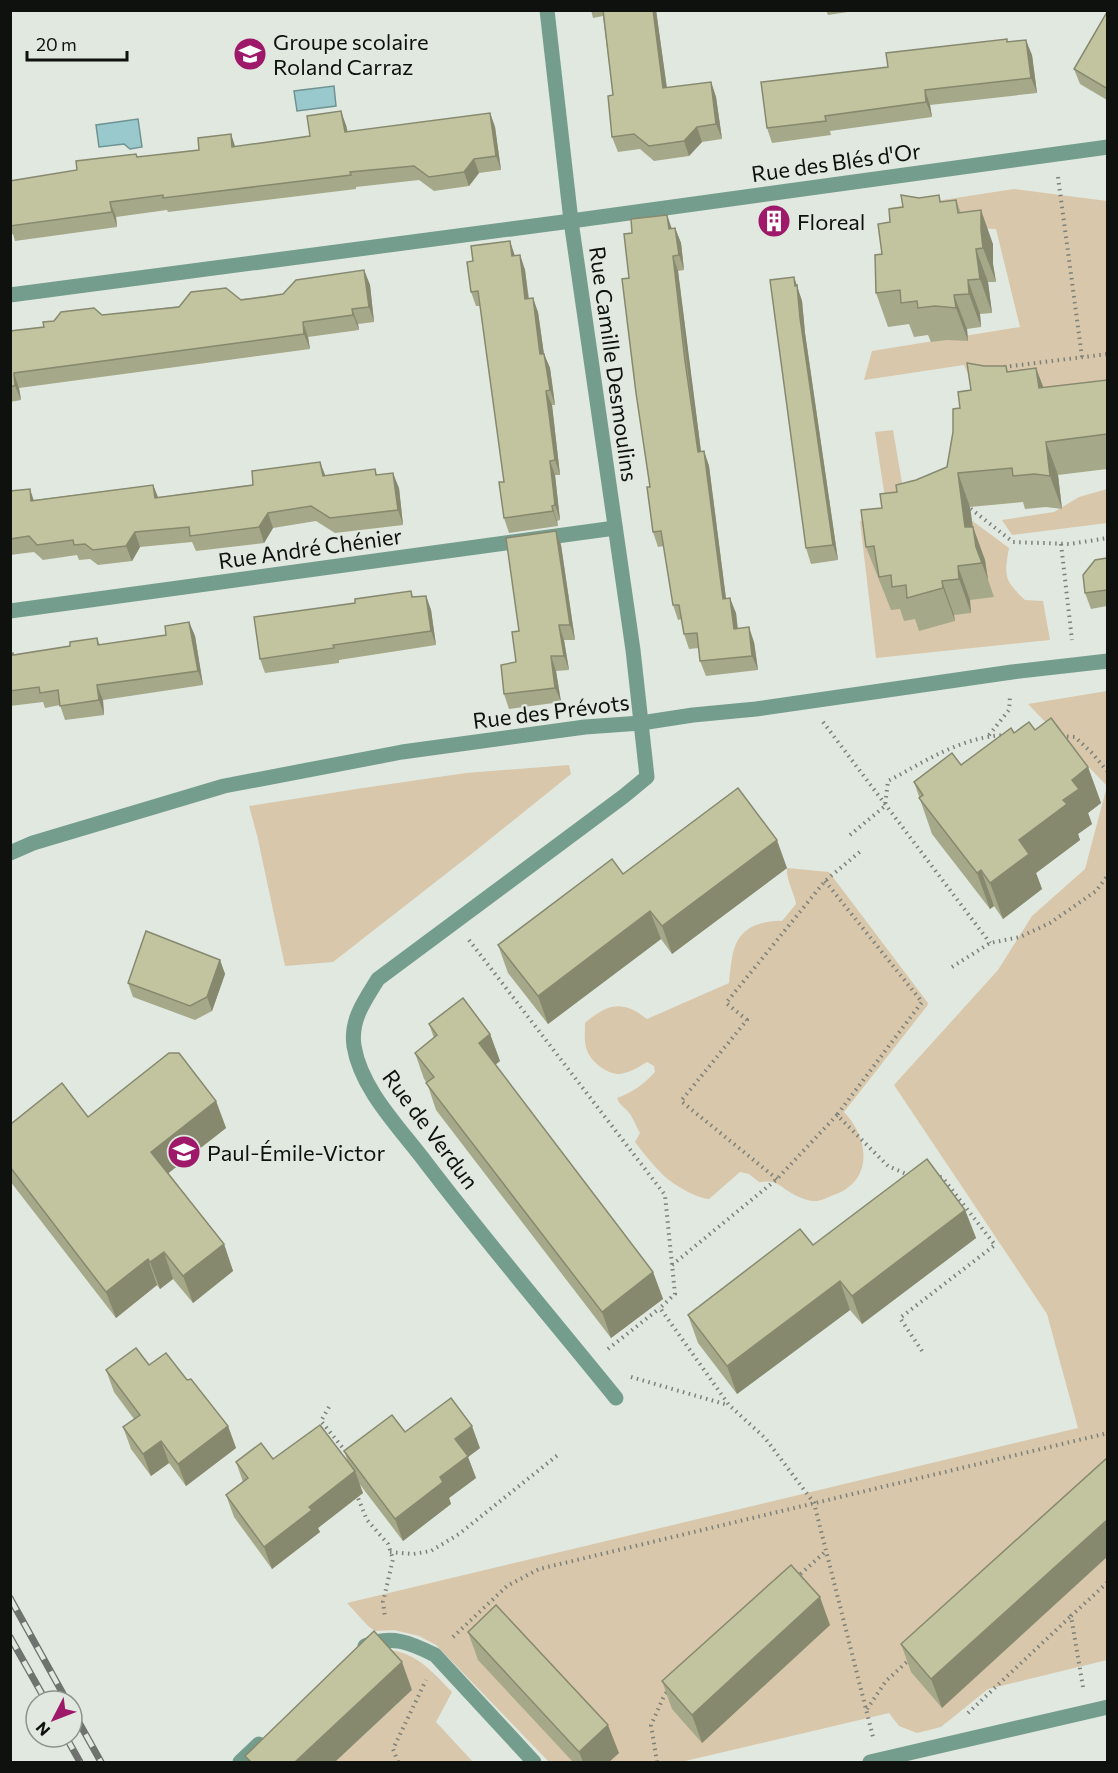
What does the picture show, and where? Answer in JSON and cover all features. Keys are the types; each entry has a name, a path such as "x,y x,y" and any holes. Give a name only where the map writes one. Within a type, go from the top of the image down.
{"street":[{"name":"Rue Camille Desmoulins","path":"547,10 571,221 633,650 641,723"},
{"name":"Rue des Blés d'Or","path":"571,221 1107,147"},
{"path":"10,295 571,221"},
{"name":"Rue André Chénier","path":"10,611 615,528"},
{"name":"Rue des Prévots","path":"10,853 33,843 224,786 402,752 585,727 641,723 808,703 1012,672 1107,661"},
{"name":"Rue de Verdun","path":"616,1398 427,1164 370,1089 358,1064 353,1043 354,1022 378,979 647,777 646,751 641,723"},
{"path":"357,1650 377,1641 398,1640 435,1654 534,1762"},
{"path":"875,1762 1088,1712 1107,1710"},
{"path":"240,1762 272,1731"}],"path":[{"path":"1055,154 1082,357"},
{"path":"993,369 1107,354"},
{"path":"964,503 1012,543 1061,544 1107,538"},
{"path":"1061,544 1074,665"},
{"path":"989,735 1009,710 1012,672"},
{"path":"808,703 990,943"},
{"path":"850,835 885,806 888,781 962,742 989,735 1010,735"},
{"path":"1053,735 1075,737 1107,772"},
{"path":"777,1179 681,1101 747,1020 726,1003 825,881 862,850"},
{"path":"952,967 990,943 1020,937 1050,923 1096,891 1107,875"},
{"path":"672,1266 777,1179 837,1115 922,1002 825,881"},
{"path":"455,922 665,1195 675,1294 588,1364"},
{"path":"837,1115 888,1166 911,1176 921,1176"},
{"path":"922,1351 900,1318 995,1245 942,1177 932,1177"},
{"path":"660,1308 729,1405 765,1438 814,1503 866,1710 875,1762"},
{"path":"588,1364 729,1405"},
{"path":"328,1407 321,1421 349,1456"},
{"path":"398,1762 393,1749 432,1668 435,1654 507,1586 539,1569 1107,1433"},
{"path":"390,1552 413,1554 431,1551 459,1534 559,1454"},
{"path":"357,1487 356,1495 367,1520 388,1544 393,1559 383,1602 389,1640"},
{"path":"792,1581 826,1550"},
{"path":"964,1717 1107,1582"},
{"path":"1071,1616 1088,1712"},
{"path":"866,1710 886,1681 912,1657"},
{"path":"657,1762 651,1725 664,1694 673,1686"}],"shaded area":[{"path":"1014,189 1107,201 1107,402 979,397 964,365 864,380 872,351 1020,327 996,229 890,225 890,208"},
{"path":"893,430 908,518 922,515 917,480 1009,548 1006,571 1009,582 1025,600 1043,601 1050,640 876,658 860,521 888,518 875,432"},
{"path":"1107,489 1107,523 1012,535 1002,520 1054,512 1079,497"},
{"path":"1107,691 1107,786 1028,704"},
{"path":"569,765 571,774 333,962 285,966 249,806 466,773"},
{"path":"1107,786 1107,1660 988,1689 941,1727 917,1733 899,1726 889,1713 681,1762 549,1762 436,1645 419,1636 394,1630 375,1631 347,1603 1078,1428 1047,1314 894,1085 998,970 1032,916 1085,869"},
{"path":"787,868 829,872 928,1003 844,1112 853,1123 863,1147 861,1171 855,1181 845,1190 822,1200 807,1200 778,1184 759,1182 749,1174 740,1172 709,1199 704,1198 672,1183 652,1163 635,1142 640,1133 630,1114 617,1098 633,1091 646,1081 655,1072 654,1066 647,1062 621,1074 605,1070 588,1052 585,1041 585,1023 601,1011 616,1006 630,1009 647,1019 729,983 735,948 743,933 759,924 782,921 796,904"},
{"path":"389,1650 417,1660 452,1692 436,1722 473,1762 335,1762 412,1690"}],"water":[{"path":"334,86 336,106 297,111 294,91"},
{"path":"138,119 142,147 130,149 124,144 99,147 96,125"}],"building":[{"path":"603,10 653,10 663,88 711,82 716,124 697,127 684,141 649,146 634,134 612,137 608,96 613,95"},
{"path":"1107,12 1107,85 1106,88 1074,69"},
{"path":"1007,39 1007,42 1026,40 1031,78 925,90 926,102 825,116 826,121 767,128 761,82 888,67 886,53"},
{"path":"341,111 345,132 490,113 496,156 474,159 464,172 429,177 414,166 350,172 351,175 163,198 163,195 110,202 112,212 10,226 10,181 77,170 76,161 199,150 198,138 231,134 232,147 310,136 307,116"},
{"path":"901,195 919,198 939,195 940,202 956,200 958,213 981,210 983,248 976,249 980,279 968,280 969,294 954,295 956,308 935,306 918,308 917,301 901,303 900,290 876,293 875,255 882,254 878,224 890,222 889,209 903,207"},
{"path":"667,215 669,229 675,228 679,255 673,256 685,361 698,452 704,451 723,599 730,598 734,629 749,627 752,656 700,661 697,633 684,634 679,605 673,605 661,531 653,532 647,487 650,487 622,279 629,278 624,234 632,233 631,219"},
{"path":"510,241 512,256 520,255 525,299 533,298 540,354 544,354 550,390 546,391 555,460 550,461 555,505 552,506 553,511 504,518 499,482 504,482 478,291 471,292 467,262 473,261 471,246"},
{"path":"364,270 369,307 352,309 353,315 303,322 304,334 14,373 15,386 10,386 10,331 44,327 43,322 54,321 61,312 94,308 102,315 179,307 191,292 226,288 241,300 264,297 283,294 296,280"},
{"path":"794,277 795,286 797,285 833,545 806,548 770,280"},
{"path":"967,363 1006,366 1007,372 1036,368 1039,388 1107,380 1107,434 1046,442 1050,476 1034,474 1013,476 1012,468 958,473 965,527 973,527 976,547 982,563 958,566 959,579 942,581 943,588 907,598 906,585 892,587 891,575 879,577 874,546 866,547 861,510 882,508 880,494 897,492 896,485 916,480 947,467 953,432 953,409 960,408 958,392 971,390"},
{"path":"320,462 323,476 375,469 376,475 393,473 398,510 330,518 311,506 268,513 259,527 190,536 189,527 135,532 126,546 93,550 85,544 74,545 73,540 37,545 29,536 10,539 10,491 30,489 31,501 153,485 155,498 253,485 252,471"},
{"path":"556,531 570,625 559,625 564,656 551,656 555,688 504,694 501,665 516,662 512,632 519,631 506,538"},
{"path":"1107,558 1107,590 1085,593 1083,575 1095,560"},
{"path":"411,591 412,597 426,596 431,631 333,645 334,648 260,659 254,617 355,603 355,599"},
{"path":"189,622 198,671 97,685 99,700 60,706 58,690 40,693 39,687 10,691 10,654 70,646 70,642 97,638 98,645 166,635 165,626"},
{"path":"1051,718 1088,767 1072,780 1079,789 1063,800 1067,804 1019,840 1029,854 990,883 981,870 977,873 919,798 923,795 914,782 952,753 961,765 1011,728 1014,733 1029,722 1035,730"},
{"path":"738,788 777,840 662,926 650,911 538,996 498,945 612,859 623,874"},
{"path":"146,931 220,960 207,997 190,1006 128,983"},
{"path":"463,998 490,1034 479,1043 653,1272 602,1312 426,1083 434,1077 415,1053 437,1035 429,1024"},
{"path":"169,1053 179,1053 216,1101 151,1152 224,1244 183,1276 164,1252 150,1262 148,1259 106,1292 10,1167 10,1122 12,1123 62,1083 88,1117"},
{"path":"927,1159 965,1210 852,1296 840,1281 727,1366 688,1315 800,1229 813,1245"},
{"path":"136,1348 149,1365 166,1353 187,1380 191,1379 228,1426 178,1464 161,1441 143,1454 123,1427 140,1415 106,1370"},
{"path":"451,1398 472,1426 455,1439 468,1456 440,1477 443,1482 395,1519 344,1451 392,1415 405,1432"},
{"path":"320,1425 355,1471 309,1507 312,1510 264,1547 226,1495 248,1478 236,1462 261,1443 273,1459"},
{"path":"1107,1458 1107,1520 931,1679 901,1644"},
{"path":"791,1565 820,1597 692,1715 662,1681"},
{"path":"496,1605 608,1725 579,1752 468,1632"},
{"path":"374,1631 402,1662 295,1762 251,1762 245,1756"}],"railway":[{"path":"10,1598 60,1689"},
{"path":"10,1637 39,1689"},
{"path":"84,1732 101,1762"},
{"path":"73,1749 80,1762"}],"place":[{"name":"Groupe scolaire Roland Carraz","path":"250,54"},
{"name":"Floreal","path":"774,221"},
{"name":"Paul-Émile-Victor","path":"184,1152"}]}
